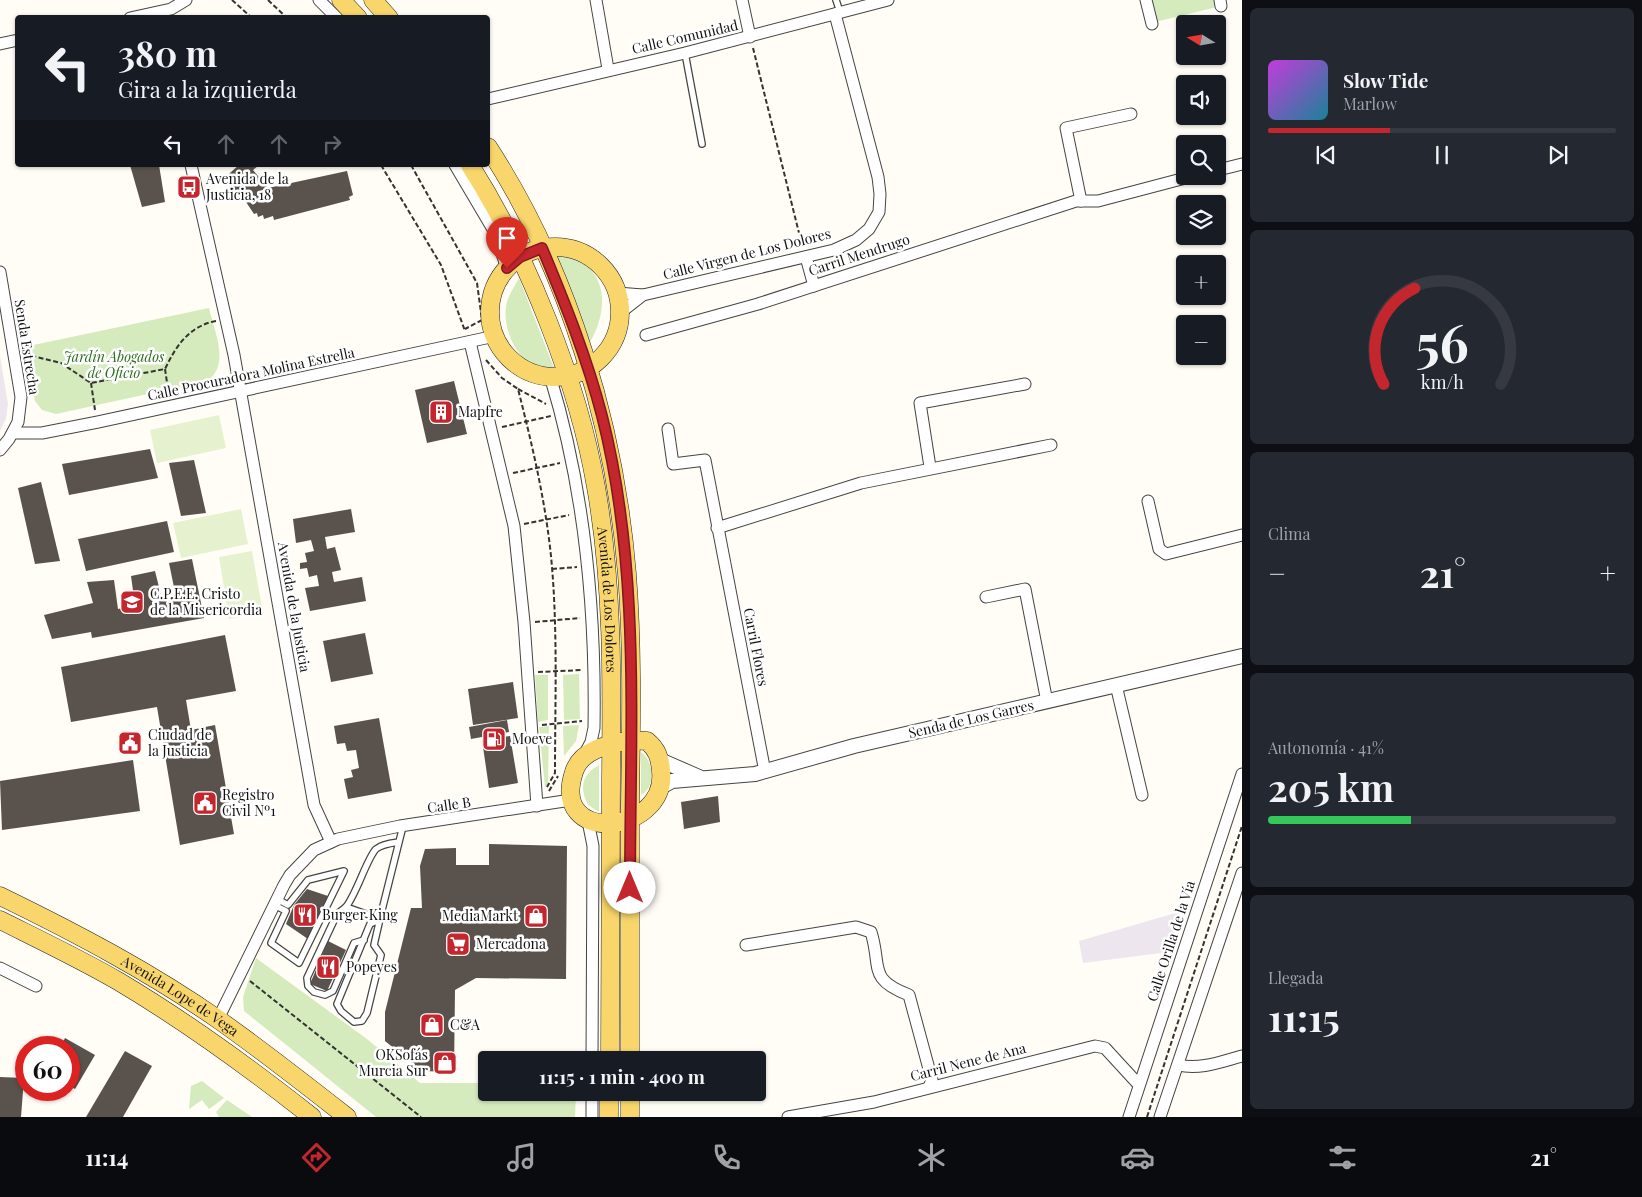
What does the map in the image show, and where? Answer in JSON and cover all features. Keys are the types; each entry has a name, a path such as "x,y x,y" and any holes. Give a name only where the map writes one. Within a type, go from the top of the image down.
{"main road":[{"path":"341,0 355,15"},
{"path":"373,0 386,15"},
{"name":"Avenida de Los Dolores","path":"490,150 542,248 566,305 588,368 602,416 623,533 630,612 630,1051"},
{"name":"Avenida de Los Dolores","path":"471,167 513,263 589,452 606,559 611,648 610,1051"},
{"path":"566,247 583,253 598,263 610,276 617,293 620,313 616,332 608,350 588,368 559,376 523,368 512,360 495,336 491,319 491,301 497,283 513,263 542,248 566,247"},
{"path":"631,740 647,741 655,750 660,760 661,786 654,800 641,814 630,819 598,824 588,821 578,814 572,800 572,779 581,759 593,751 611,744 631,740"},
{"name":"Avenida Lope de Vega","path":"0,896 58,924 127,962 218,1019 346,1117"},
{"name":"Avenida Lope de Vega","path":"0,920 80,960 152,1002 233,1056 312,1117"},
{"path":"609,1101 609,1117"},
{"path":"630,1101 630,1117"}],"street":[{"path":"157,15 186,0"},
{"path":"319,0 334,15"},
{"path":"596,0 608,70"},
{"path":"742,0 750,37"},
{"name":"Calle Comunidad","path":"490,99 750,37 888,0"},
{"path":"1146,0 1152,24"},
{"name":"Calle Virgen de Los Dolores","path":"617,293 643,295 834,250 856,240 869,229 879,212 878,177 838,13"},
{"path":"0,44 15,41"},
{"path":"1081,201 1066,128 1131,114"},
{"path":"1226,168 1242,164"},
{"name":"Avenida de la Justicia","path":"191,167 226,319 314,805 331,842"},
{"path":"456,167 513,263"},
{"name":"Carril Mendrugo","path":"646,335 758,304 1081,201 1098,201 1176,181"},
{"path":"806,257 814,286"},
{"name":"Senda Estrecha","path":"0,272 21,397 20,411 13,433 0,450"},
{"name":"Calle Virgen de Los Dolores","path":"620,313 643,295"},
{"name":"Calle Procuradora Molina Estrella","path":"13,433 42,433 98,422 495,336"},
{"path":"470,342 514,526 524,622 537,806"},
{"path":"559,376 585,533 594,663 594,734 581,759"},
{"path":"930,467 920,403 1025,384"},
{"name":"Carril Flores","path":"668,430 673,464 705,460 765,772"},
{"path":"717,528 861,483 930,467 1051,445"},
{"path":"1148,501 1159,549 1166,554 1242,535"},
{"path":"986,597 1025,589 1047,702"},
{"name":"Senda de Los Garres","path":"661,786 672,781 700,777 734,776 765,772 854,746 1242,656"},
{"path":"1116,685 1142,795"},
{"path":"660,760 700,777"},
{"name":"Calle Orilla de la Vía","path":"1129,1117 1242,774"},
{"name":"Calle B","path":"331,842 403,826 572,800"},
{"path":"588,821 592,846 592,1051"},
{"path":"218,1019 287,880 314,850 331,842"},
{"path":"1160,1117 1239,891 1242,873"},
{"path":"746,945 856,927 871,932 875,946 876,970 885,984 909,995 932,1080 929,1087"},
{"path":"0,968 36,986"},
{"name":"Carril Nene de Ana","path":"788,1117 874,1102 1095,1046 1105,1048 1110,1052 1139,1085"},
{"path":"1178,1065 1193,1068 1242,1056"},
{"path":"592,1101 592,1117"}],"lane":[{"path":"836,0 838,13"},
{"path":"685,53 702,144"},
{"path":"381,919 370,924 337,1004 341,1011 354,1022 362,1021 367,1014 381,955 374,946 381,919 403,826"},
{"path":"364,940 354,943 333,991 325,995 314,992 308,986 307,978 337,914 352,899 376,849 385,844 399,842"},
{"path":"344,871 299,963 271,943 286,911 275,902 288,905 308,880 344,871"},
{"path":"346,907 381,919"}],"path":[{"path":"232,0 249,15"},
{"path":"268,0 284,15"},
{"path":"750,37 806,257"},
{"path":"382,167 441,265 470,342"},
{"path":"412,167 477,283 482,320 465,329"},
{"path":"172,406 165,369 176,347 191,331 212,322 226,319"},
{"path":"14,355 26,354 61,363 91,383 165,369"},
{"path":"474,357 485,358 502,378 546,403 553,416 556,429 566,426"},
{"path":"91,383 98,422"},
{"path":"518,388 537,468 552,570 555,621 555,773 545,792 551,790 559,775"},
{"path":"492,429 553,416"},
{"path":"503,475 562,463 560,454"},
{"path":"514,526 571,515"},
{"path":"552,570 577,566 578,575"},
{"path":"524,622 582,618"},
{"path":"583,662 583,678"},
{"path":"527,671 583,670"},
{"path":"584,713 584,728"},
{"path":"531,726 584,721"},
{"path":"1146,1117 1242,826"},
{"path":"240,974 421,1117"}],"shaded area":[{"path":"0,356 8,404 6,419 0,431"},
{"path":"1179,912 1179,922 1169,952 1083,963 1079,941"}],"green space":[{"path":"1151,0 1215,0 1217,7 1184,15 1176,15 1176,17 1155,22"},
{"path":"561,256 577,260 588,268 596,277 601,289 601,315 590,342 556,257"},
{"path":"519,278 554,368 532,365 516,349 511,339 507,328 506,306"},
{"name":"Jardín Abogados de Oficio","path":"209,308 217,337 219,357 218,366 214,374 207,381 56,414 42,410 35,401 24,347"},
{"path":"219,415 226,448 157,463 150,430"},
{"path":"241,509 248,544 181,558 173,523"},
{"path":"252,551 263,613 229,619 219,557"},
{"path":"579,674 580,719 564,720 563,675"},
{"path":"535,675 548,675 548,720 538,722"},
{"path":"579,725 576,741 564,756 563,726"},
{"path":"549,726 548,785 545,787 539,727"},
{"path":"641,752 649,761 652,774 649,786 641,795"},
{"path":"599,765 599,812 588,805 583,787 586,777"},
{"path":"256,958 367,1039 420,1083 478,1083 478,1101 576,1101 575,1117 376,1117 244,1011 243,997"},
{"path":"202,1081 224,1098 209,1109 202,1100 189,1109 191,1086"},
{"path":"227,1100 252,1117 219,1117 216,1112"}],"building":[{"path":"131,167 159,167 165,202 142,207"},
{"path":"237,167 257,167 253,170 268,188 347,171 353,195 349,197 350,200 274,220 273,216 264,219 263,215 258,217 257,213 254,214 242,196 236,200 226,190 231,185 223,179"},
{"name":"Mapfre","path":"454,381 467,434 427,443 415,390"},
{"path":"150,449 158,478 69,495 62,464"},
{"path":"194,460 206,513 181,516 169,463"},
{"path":"41,482 60,561 35,564 18,488"},
{"path":"351,509 355,532 325,537 327,549 335,547 341,570 332,572 334,582 362,577 366,601 310,611 305,588 319,586 317,575 309,577 307,568 300,569 300,563 307,562 305,553 314,551 311,540 296,543 293,519"},
{"path":"167,521 174,552 86,571 78,539"},
{"path":"192,559 204,618 92,638 91,632 52,639 44,615 93,603 87,582 114,580 118,609 135,605 131,576 155,571 162,599 176,597 169,563"},
{"path":"365,633 373,674 331,682 323,641"},
{"path":"225,635 236,691 186,700 191,730 215,725 234,834 180,845 157,707 71,722 61,667"},
{"path":"513,682 518,718 473,725 468,689"},
{"path":"379,718 392,791 348,799 344,779 353,777 351,770 359,768 356,750 347,751 345,743 337,744 334,726"},
{"path":"507,720 509,732 471,739 469,727"},
{"path":"510,736 518,783 489,788 482,740"},
{"path":"133,760 140,811 2,830 0,781"},
{"path":"718,796 720,822 684,829 681,802"},
{"path":"489,844 567,846 566,979 476,978 455,990 454,1072 422,1071 385,1041 385,1012 411,908 422,908 420,866 425,849 456,848 456,865 489,865"},
{"name":"Burger King","path":"307,889 328,896 308,939 286,924 294,905"},
{"name":"Popeyes","path":"328,941 346,950 327,991 310,984"},
{"path":"80,1046 95,1055 80,1080"},
{"path":"125,1051 152,1066 123,1117 86,1117"},
{"path":"0,1077 15,1078 15,1101 22,1101 21,1117 0,1117"}],"place":[{"name":"Avenida de la Justicia, 18","path":"189,187"},
{"name":"Mapfre","path":"441,412"},
{"name":"C.P.E.E. Cristo de la Misericordia","path":"132,602"},
{"name":"Moeve","path":"494,739"},
{"name":"Ciudad de la Justicia","path":"130,743"},
{"name":"Registro Civil Nº1","path":"205,803"},
{"name":"Burger King","path":"305,915"},
{"name":"MediaMarkt","path":"536,916"},
{"name":"Mercadona","path":"458,944"},
{"name":"Popeyes","path":"328,967"},
{"name":"C&A","path":"432,1025"},
{"name":"OKSofás Murcia Sur","path":"445,1063"}],"route":[{"path":"507,268 520,257 542,248 578,338 608,442 623,533 630,612 630,888"}]}
